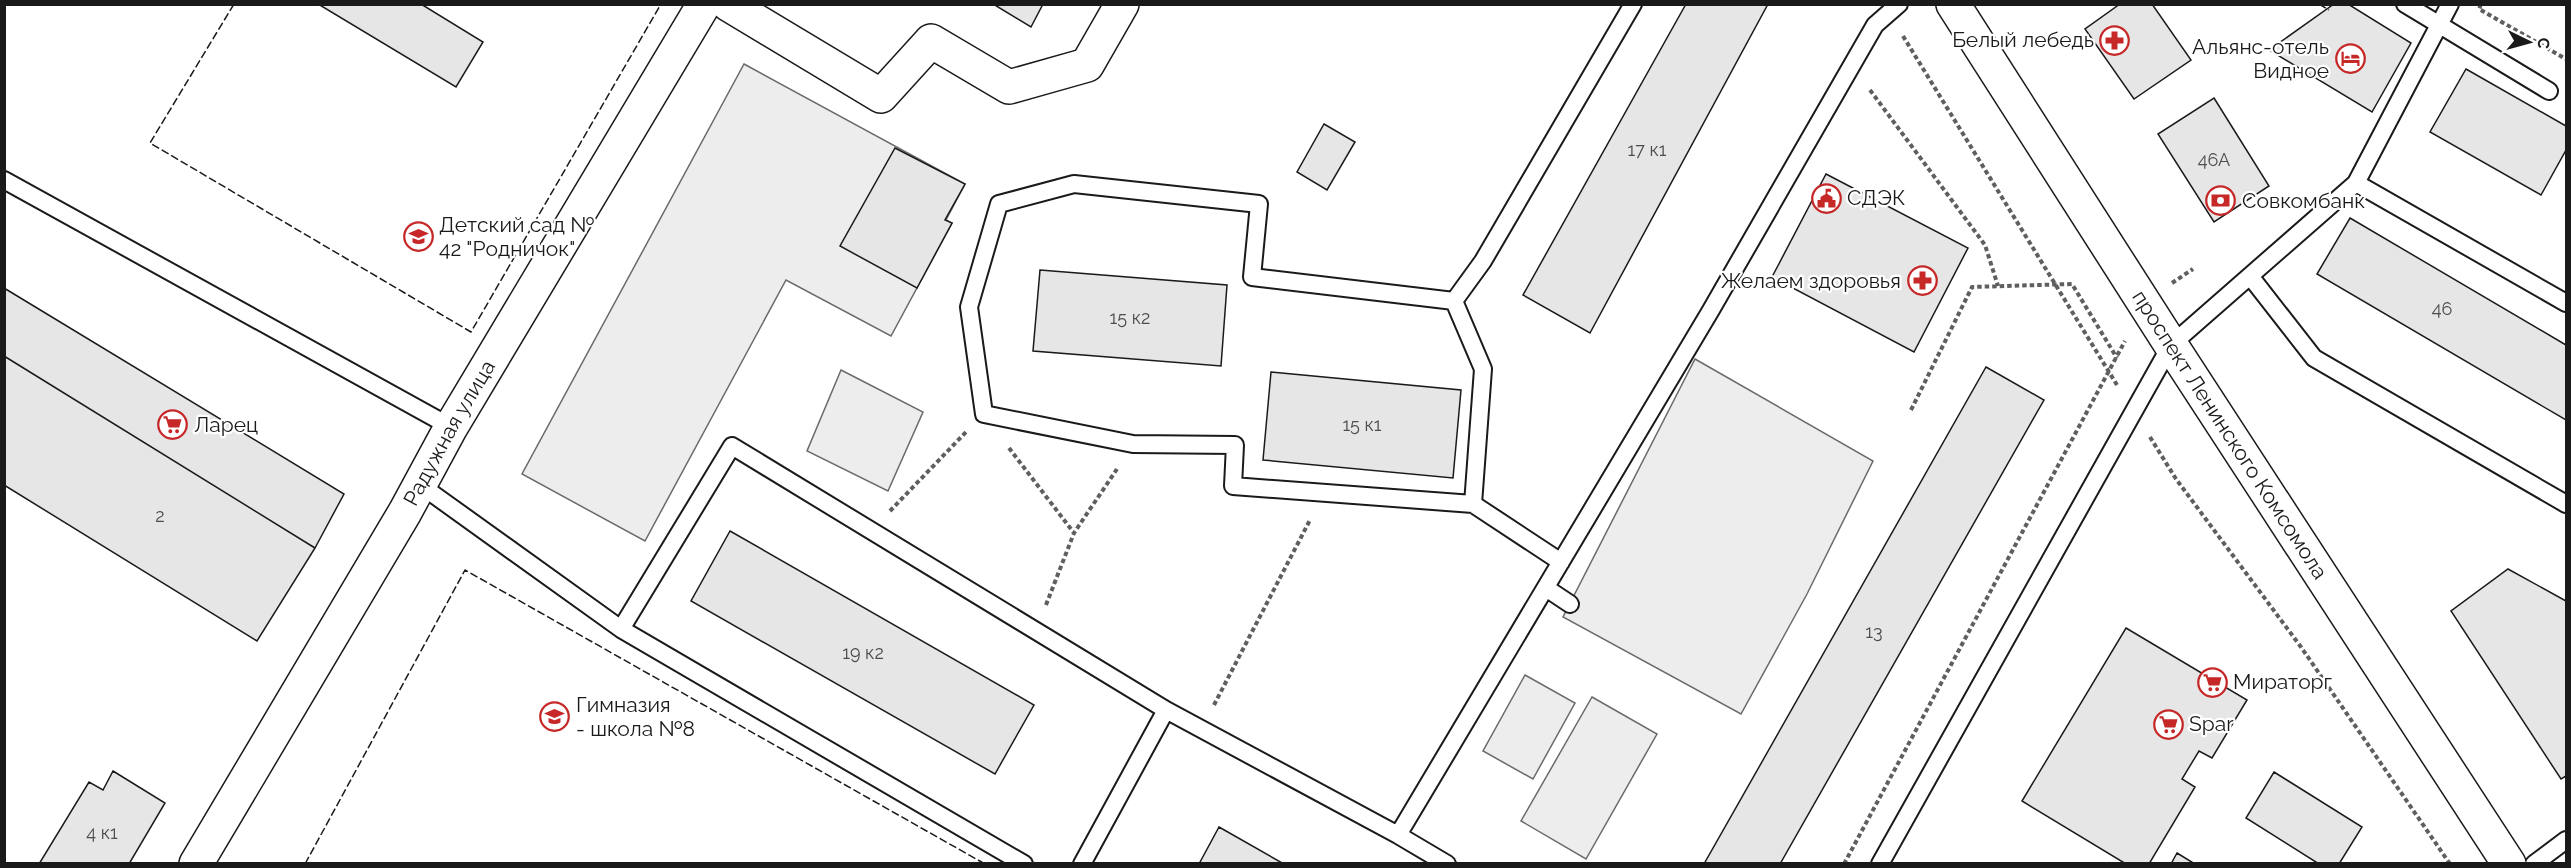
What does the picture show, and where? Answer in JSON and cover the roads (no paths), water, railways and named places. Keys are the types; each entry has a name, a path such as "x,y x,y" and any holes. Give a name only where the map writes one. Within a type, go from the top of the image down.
{"street":[{"name":"Радужная улица","path":"196,864 405,512 452,427 704,4"},
{"path":"728,4 881,96 931,41 1009,87 1087,65 1122,4"},
{"name":"проспект Ленинского Комсомола","path":"1953,4 2171,345 2509,864"}],"lane":[{"path":"1454,301 1483,261 1633,4"},
{"path":"2405,4 2549,91"},
{"path":"1880,864 2171,345 2356,183 2450,4"},
{"path":"1398,836 1711,310 1875,24 1894,9"},
{"path":"4,180 452,427"},
{"path":"2356,183 2566,303"},
{"path":"1454,301 1252,277 1259,204 1074,184 999,204 969,307 984,414 1133,444 1235,445 1233,486 1473,504 1561,562"},
{"path":"2250,276 2314,358 2566,504"},
{"path":"1454,301 1483,369 1473,504"},
{"path":"621,629 732,446 1166,710 1447,864"},
{"path":"419,484 621,629 1024,864"},
{"path":"1546,588 1570,604"},
{"path":"1082,864 1166,710"},
{"path":"2534,864 2566,840"}],"place":[{"name":"Белый лебедь","path":"2115,40"},
{"name":"Альянс-отель Видное","path":"2350,59"},
{"name":"СДЭК","path":"1826,198"},
{"name":"Совкомбанк","path":"2221,201"},
{"name":"Детский сад № 42 \"Родничок\"","path":"418,237"},
{"name":"Желаем здоровья","path":"1922,281"},
{"name":"Ларец","path":"173,425"},
{"name":"Мираторг","path":"2212,682"},
{"name":"Гимназия - школа №8","path":"555,717"},
{"name":"Spar","path":"2168,724"}]}
